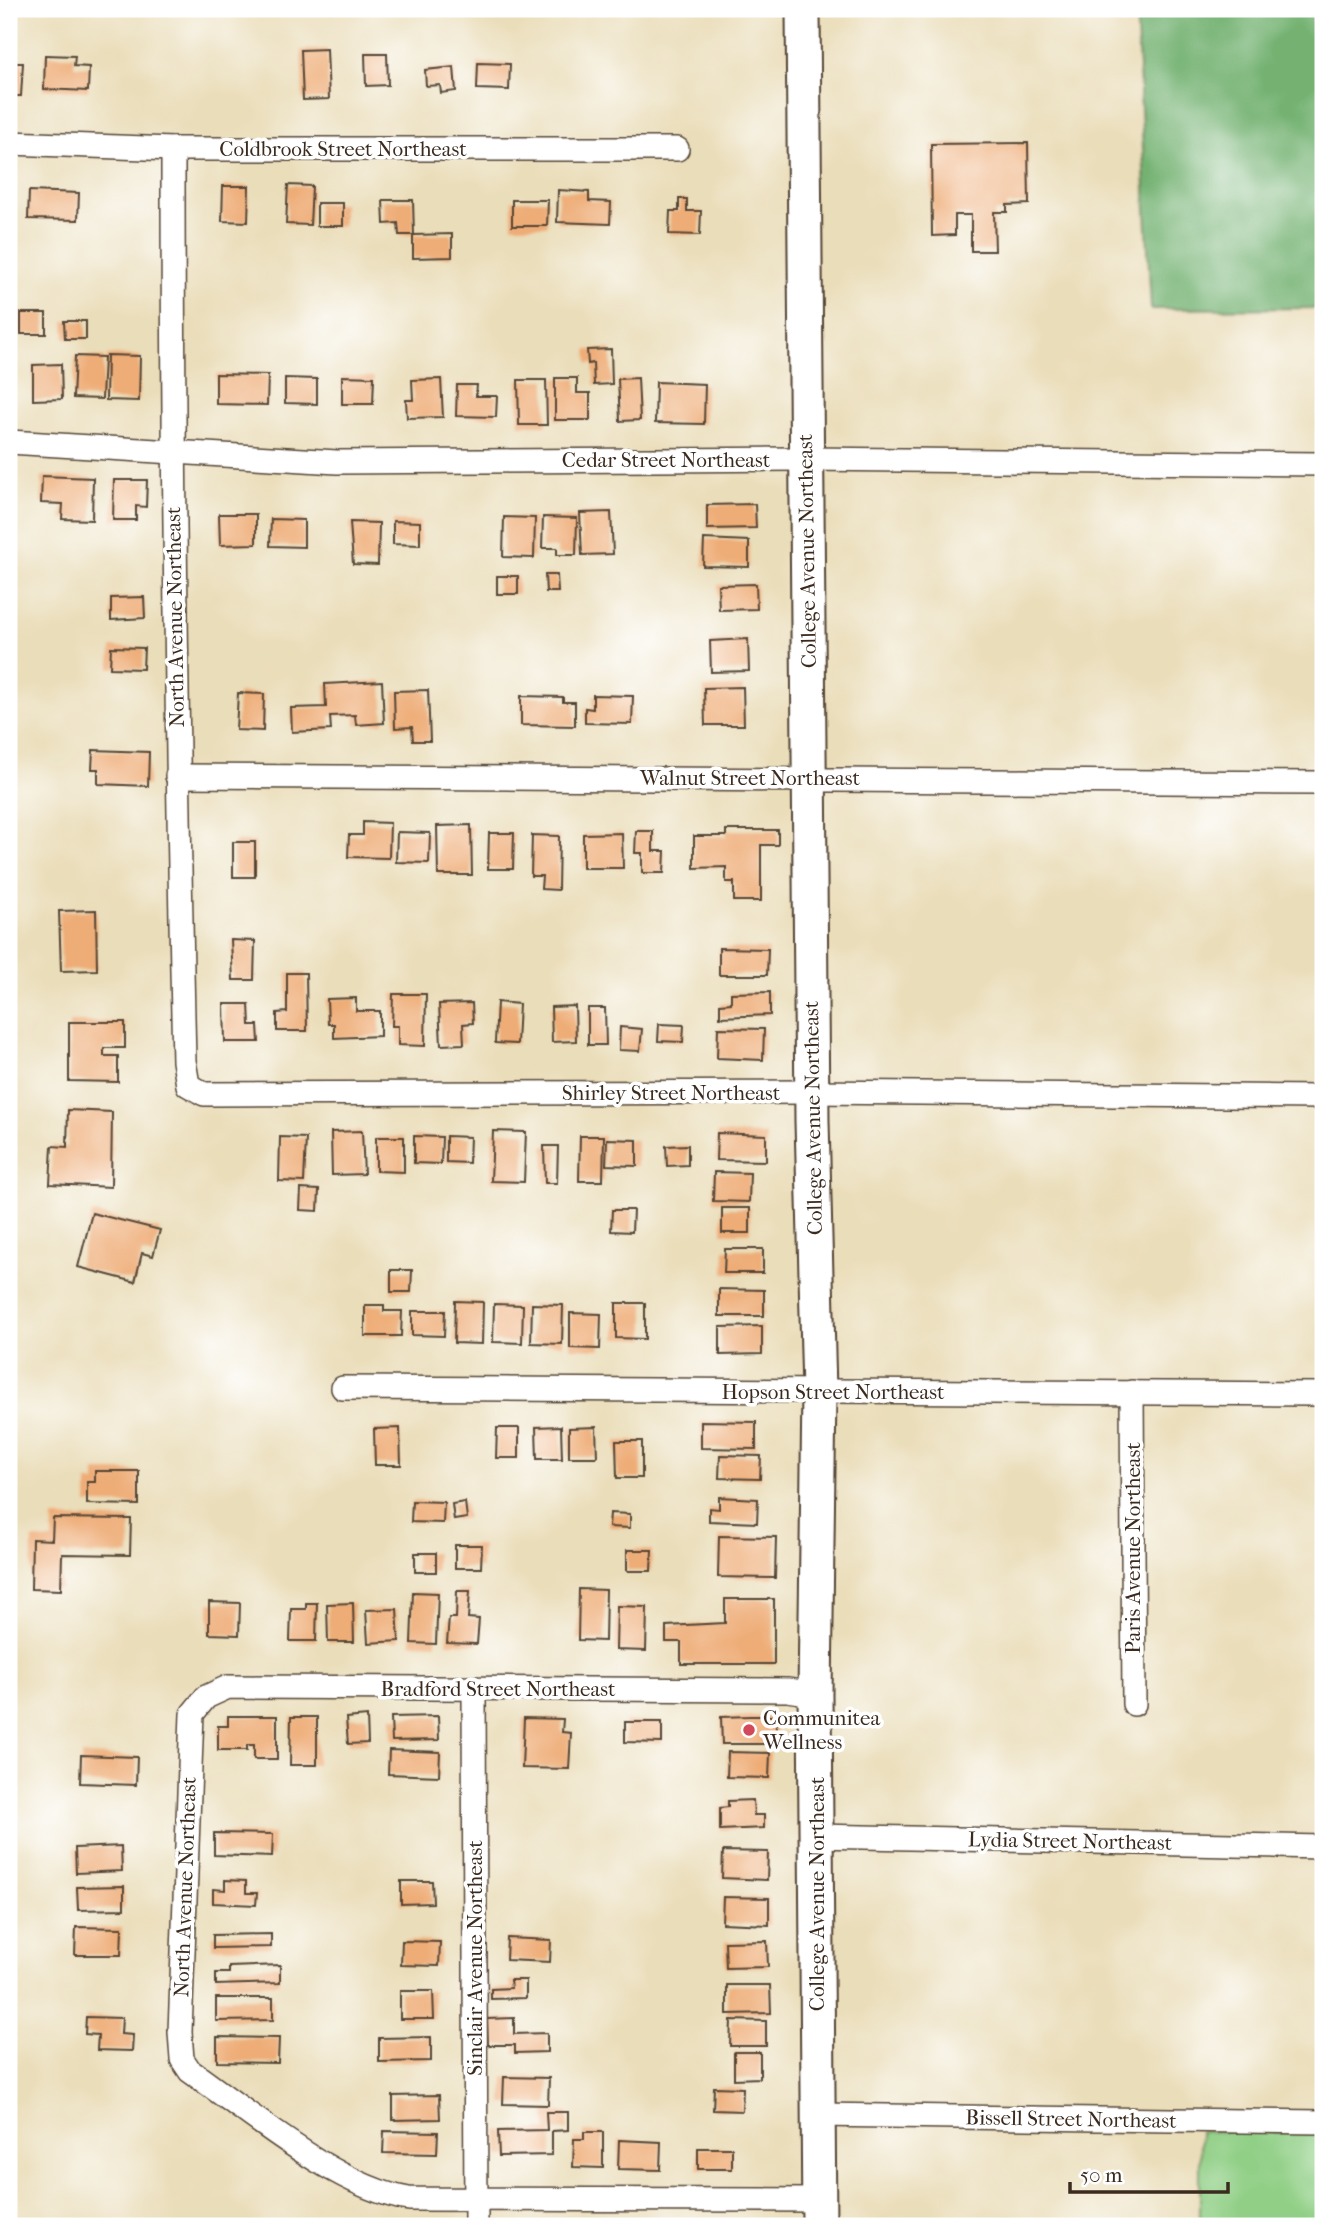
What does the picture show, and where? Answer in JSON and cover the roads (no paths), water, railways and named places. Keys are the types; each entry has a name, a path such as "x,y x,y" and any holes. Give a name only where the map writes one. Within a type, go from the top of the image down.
{"main road":[{"name":"College Avenue Northeast","path":"803,9 812,1093 819,1392 815,1694 818,2213"}],"street":[{"name":"Coldbrook Street Northeast","path":"9,143 173,149 677,149"},
{"name":"North Avenue Northeast","path":"173,149 172,451 177,776 184,1061 188,1085"},
{"name":"Cedar Street Northeast","path":"9,442 247,458 337,461 806,459 1323,464"},
{"name":"Walnut Street Northeast","path":"177,776 1323,783"},
{"name":"Shirley Street Northeast","path":"188,1085 204,1094 812,1093 1323,1097"},
{"name":"Hopson Street Northeast","path":"342,1388 1323,1394"},
{"name":"Paris Avenue Northeast","path":"1132,1392 1134,1704"},
{"name":"Bradford Street Northeast","path":"192,1714 206,1697 228,1687 788,1690 815,1694"},
{"name":"Sinclair Avenue Northeast","path":"474,1689 476,2226"},
{"name":"North Avenue Northeast","path":"192,1714 181,2059 202,2079 328,2167 365,2187 385,2195 409,2199 476,2199"},
{"name":"Lydia Street Northeast","path":"816,1836 1323,1847"},
{"name":"Bissell Street Northeast","path":"818,2115 1323,2122"},
{"path":"476,2199 818,2213"}],"place":[{"name":"Communitea Wellness","path":"749,1730"}]}
